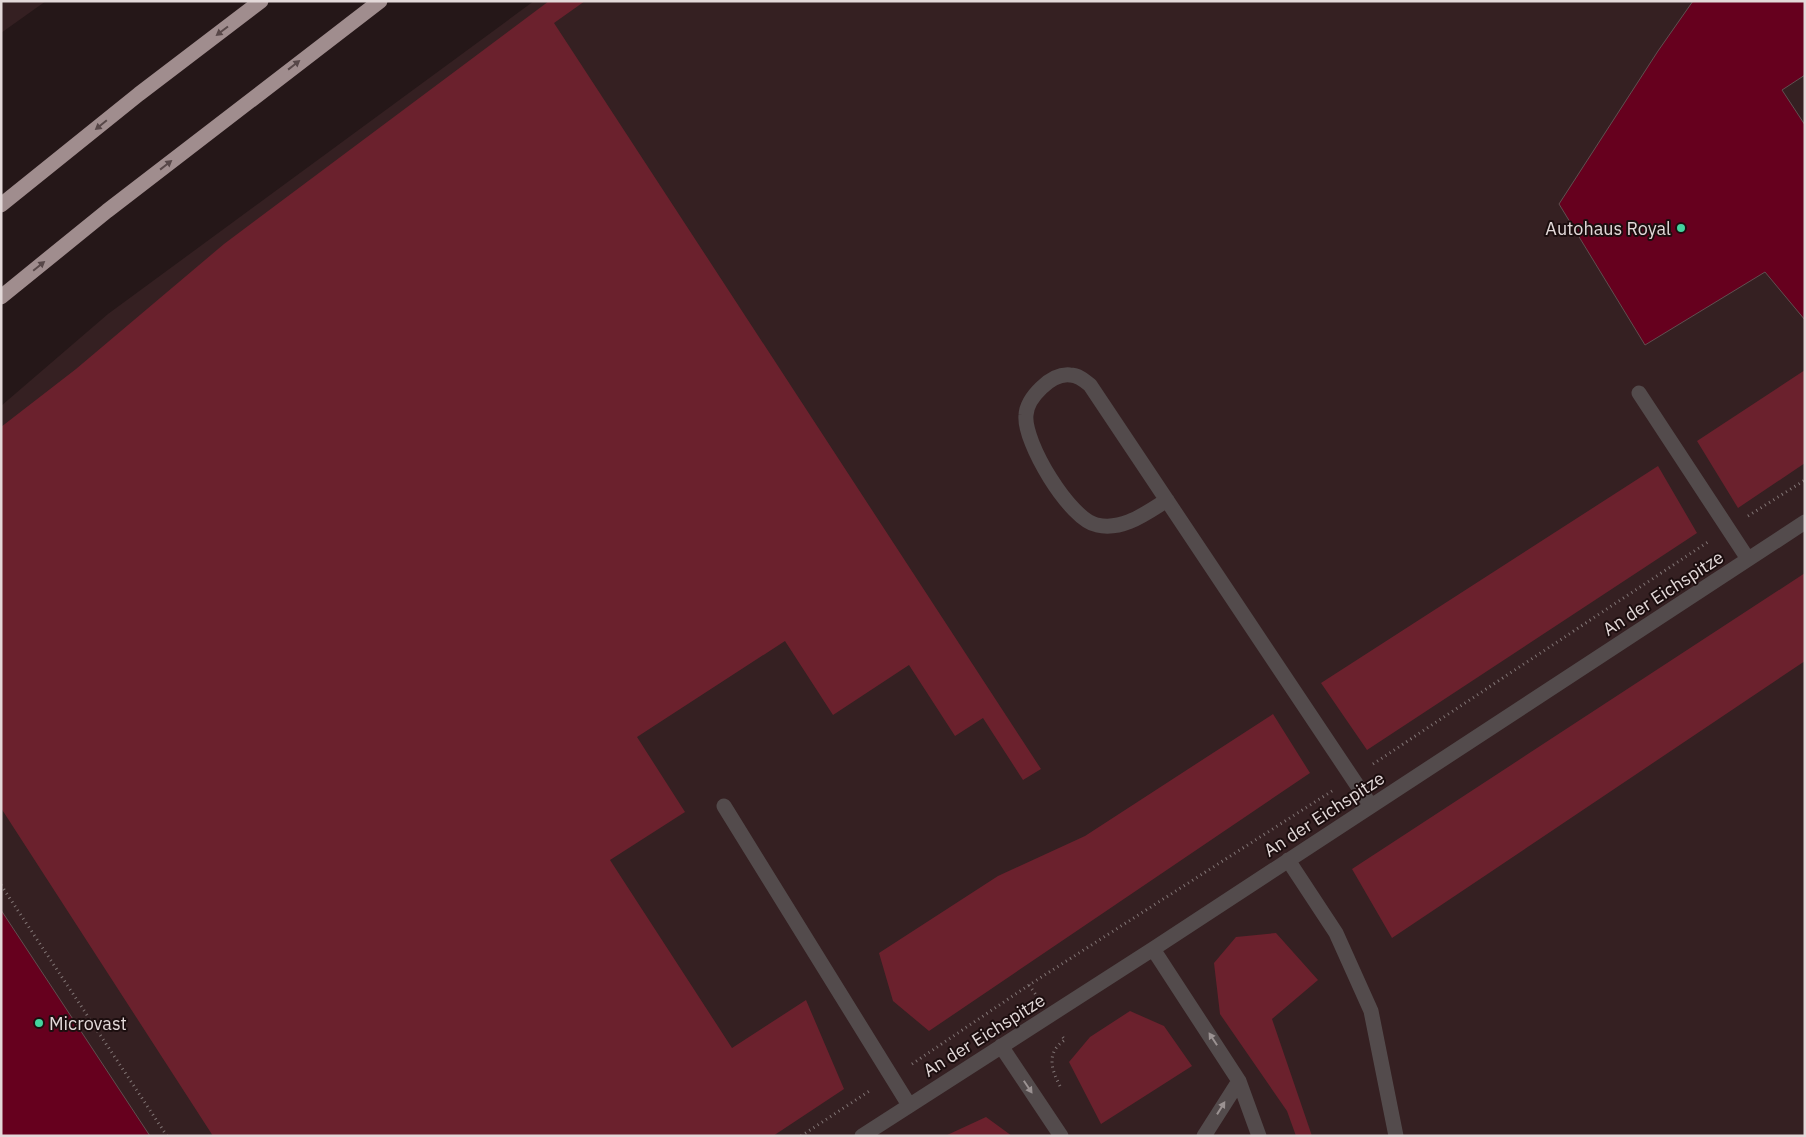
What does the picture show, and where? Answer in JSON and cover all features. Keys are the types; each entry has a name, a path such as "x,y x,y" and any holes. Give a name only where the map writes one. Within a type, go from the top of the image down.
{"highway":[{"path":"1,205 139,94 261,1"},
{"path":"1,297 114,205 380,1"}],"street":[{"path":"1167,500 1124,524 1096,526 1085,520 1072,508 1030,441 1026,425 1026,413 1030,399 1058,377 1069,374 1081,378 1090,385 1167,500 1352,778 1371,806"},
{"path":"1639,392 1748,559"},
{"name":"An der Eichspitze","path":"862,1136 1154,949 1805,522"},
{"path":"724,806 909,1105"},
{"path":"1288,860 1336,933 1371,1012 1396,1136"},
{"path":"1154,949 1238,1080 1259,1136"},
{"path":"1001,1046 1061,1136"},
{"path":"1204,1136 1238,1080"}],"path":[{"path":"801,1136 1029,985 1352,778 1805,480"},
{"path":"1,885 167,1136"},
{"path":"1029,985 1065,1040 1056,1046 1052,1055 1055,1076 1062,1090"}],"shaded area":[{"path":"1,1 46,1 1,33"},
{"path":"534,1 1805,1 1805,1136 1,1136 1,406 108,314"},
{"path":"549,1 585,1 554,23 1041,769 1023,780 983,718 955,736 909,665 833,715 785,641 637,737 685,812 610,860 732,1048 806,1000 844,1089 773,1136 213,1136 1,808 1,427 76,369 224,244"},
{"path":"1805,370 1805,463 1738,508 1697,441"},
{"path":"1658,466 1697,533 1367,750 1321,683"},
{"path":"1805,573 1805,661 1392,938 1352,869"},
{"path":"1273,714 1310,773 929,1031 893,1001 879,953 998,876 1085,836"},
{"path":"1276,933 1318,980 1272,1019 1312,1136 1296,1136 1287,1111 1220,1014 1214,963 1236,937"},
{"path":"1130,1011 1164,1026 1192,1066 1101,1124 1069,1062 1090,1037"},
{"path":"986,1117 1012,1136 945,1136"}],"building":[{"path":"1693,1 1805,1 1805,75 1782,90 1805,125 1805,320 1765,272 1645,345 1559,204 1658,51"},
{"name":"Microvast","path":"1,910 150,1136 1,1136"}],"place":[{"name":"Autohaus Royal","path":"1681,228"},
{"name":"Microvast","path":"39,1023"}]}
